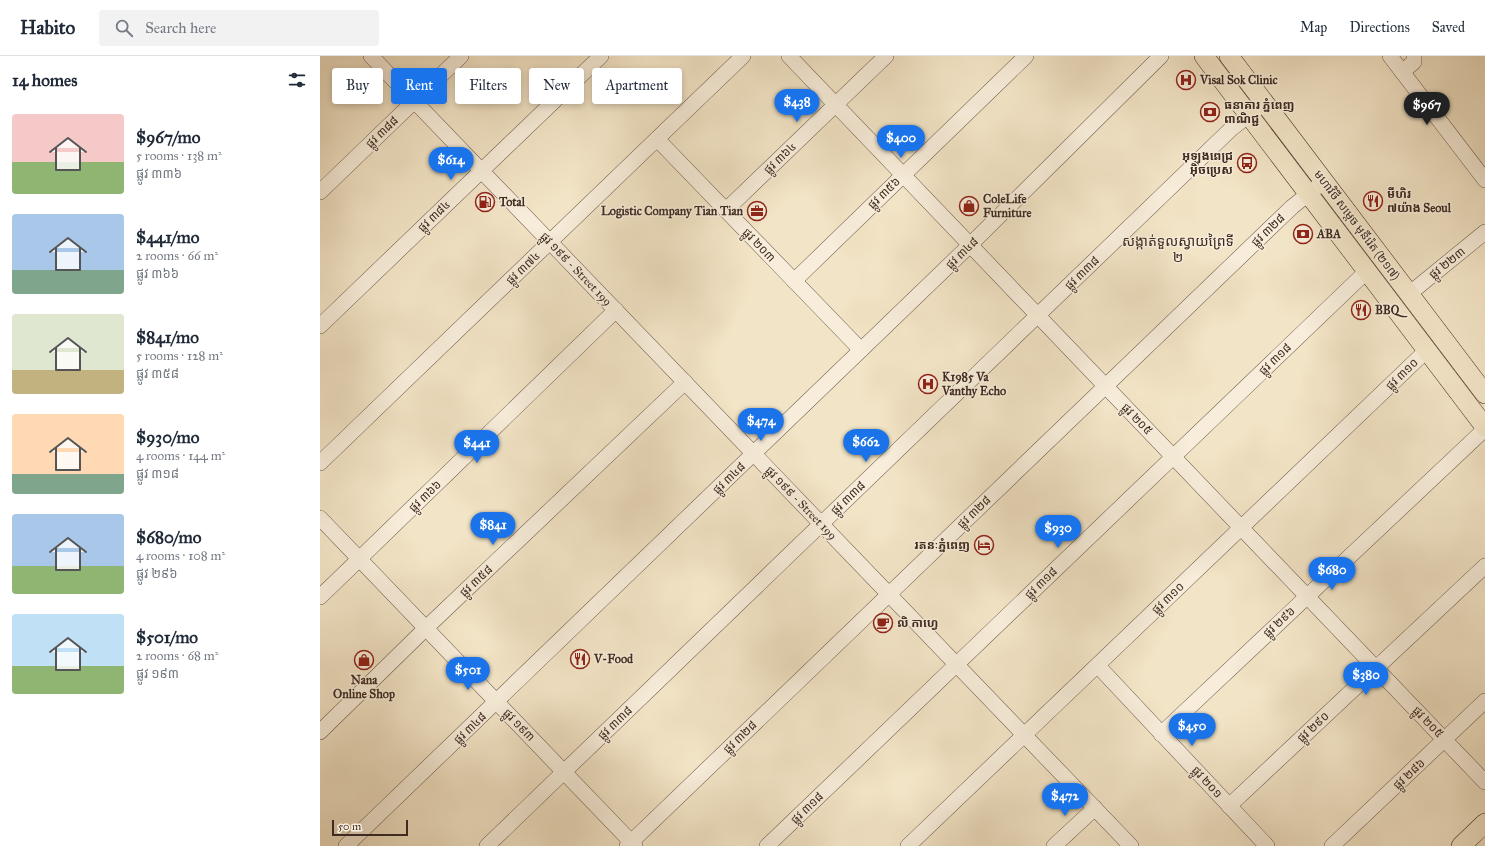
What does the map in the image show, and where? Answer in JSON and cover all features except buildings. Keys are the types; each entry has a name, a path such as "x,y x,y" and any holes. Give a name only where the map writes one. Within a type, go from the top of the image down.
{"main road":[{"name":"មហាវិថី សម្តេច មុនីរ៉េត (២១៧)","path":"1204,56 1485,428"},
{"name":"មហាវិថី សម្តេច មុនីរ៉េត (២១៧)","path":"1229,56 1485,394"},
{"path":"1461,846 1485,822"}],"street":[{"name":"ផ្លូវ ១៩៩ - Street 199","path":"371,56 391,77"},
{"name":"ផ្លូវ ៣៨៨","path":"447,69 461,56"},
{"name":"ផ្លូវ ៣៨៤","path":"320,326 601,56"},
{"name":"ផ្លូវ ៣៧៤","path":"320,463 743,56"},
{"name":"ផ្លូវ ២០៥","path":"789,56 1485,782"},
{"name":"ផ្លូវ ៣៦៤","path":"726,210 886,56"},
{"name":"ផ្លូវ ៣៥៦","path":"794,281 1026,56"},
{"name":"ផ្លូវ ៣៤៨","path":"346,846 970,245 1161,56"},
{"path":"1390,56 1485,180"},
{"path":"1402,72 1414,62 1414,56"},
{"name":"ផ្លូវ ៣៣៨","path":"487,846 1231,129 1264,103"},
{"name":"ផ្លូវ ៣៨៨","path":"320,192 411,104"},
{"name":"ផ្លូវ ១៩៩ - Street 199","path":"417,104 1131,846"},
{"name":"ផ្លូវ ២០៣","path":"657,139 861,350"},
{"name":"ផ្លូវ ៣២៨","path":"631,845 889,594 1292,207 1324,182"},
{"name":"ផ្លូវ ២២៣","path":"1409,294 1485,232"},
{"name":"ផ្លូវ ៣១៨","path":"767,846 1367,271"},
{"name":"ផ្លូវ ៣៦៦","path":"320,597 616,310"},
{"name":"ផ្លូវ ៣១០","path":"908,846 1427,350"},
{"name":"ផ្លូវ ៣៥៨","path":"320,732 426,628 685,382"},
{"name":"ផ្លូវ ២៩៦","path":"1161,734 1485,428"},
{"name":"ផ្លូវ ១៩៣","path":"320,518 564,772 631,845"},
{"name":"ផ្លូវ ២៩០","path":"1229,806 1485,566"},
{"name":"ផ្លូវ ២០១","path":"1098,666 1267,846"},
{"name":"ផ្លូវ ២៨៦","path":"1332,846 1485,701"},
{"path":"1054,846 1095,808"}],"place":[{"name":"Visal Sok Clinic","path":"1186,80"},
{"name":"ធនាគារ ភ្នំពេញ ពាណិជ្ជ","path":"1210,112"},
{"name":"អុឡុងពេជ្រ អ៊ិចប្រេស","path":"1247,163"},
{"name":"មីហិរ ៧យ៉ាង Seoul","path":"1373,201"},
{"name":"Total","path":"485,202"},
{"name":"ColeLife Furniture","path":"969,206"},
{"name":"Logistic Company Tian Tian","path":"757,211"},
{"name":"ABA","path":"1303,234"},
{"name":"BBQ","path":"1361,310"},
{"name":"K1985 Va Vanthy Echo","path":"928,384"},
{"name":"រតនៈភ្នំពេញ","path":"984,545"},
{"name":"លិ កាហ្វេ","path":"883,623"},
{"name":"V-Food","path":"580,659"},
{"name":"Nana Online Shop","path":"364,660"}],"district":[{"name":"សង្កាត់ទួលស្វាយព្រៃទី ២","path":"1178,250"}]}
